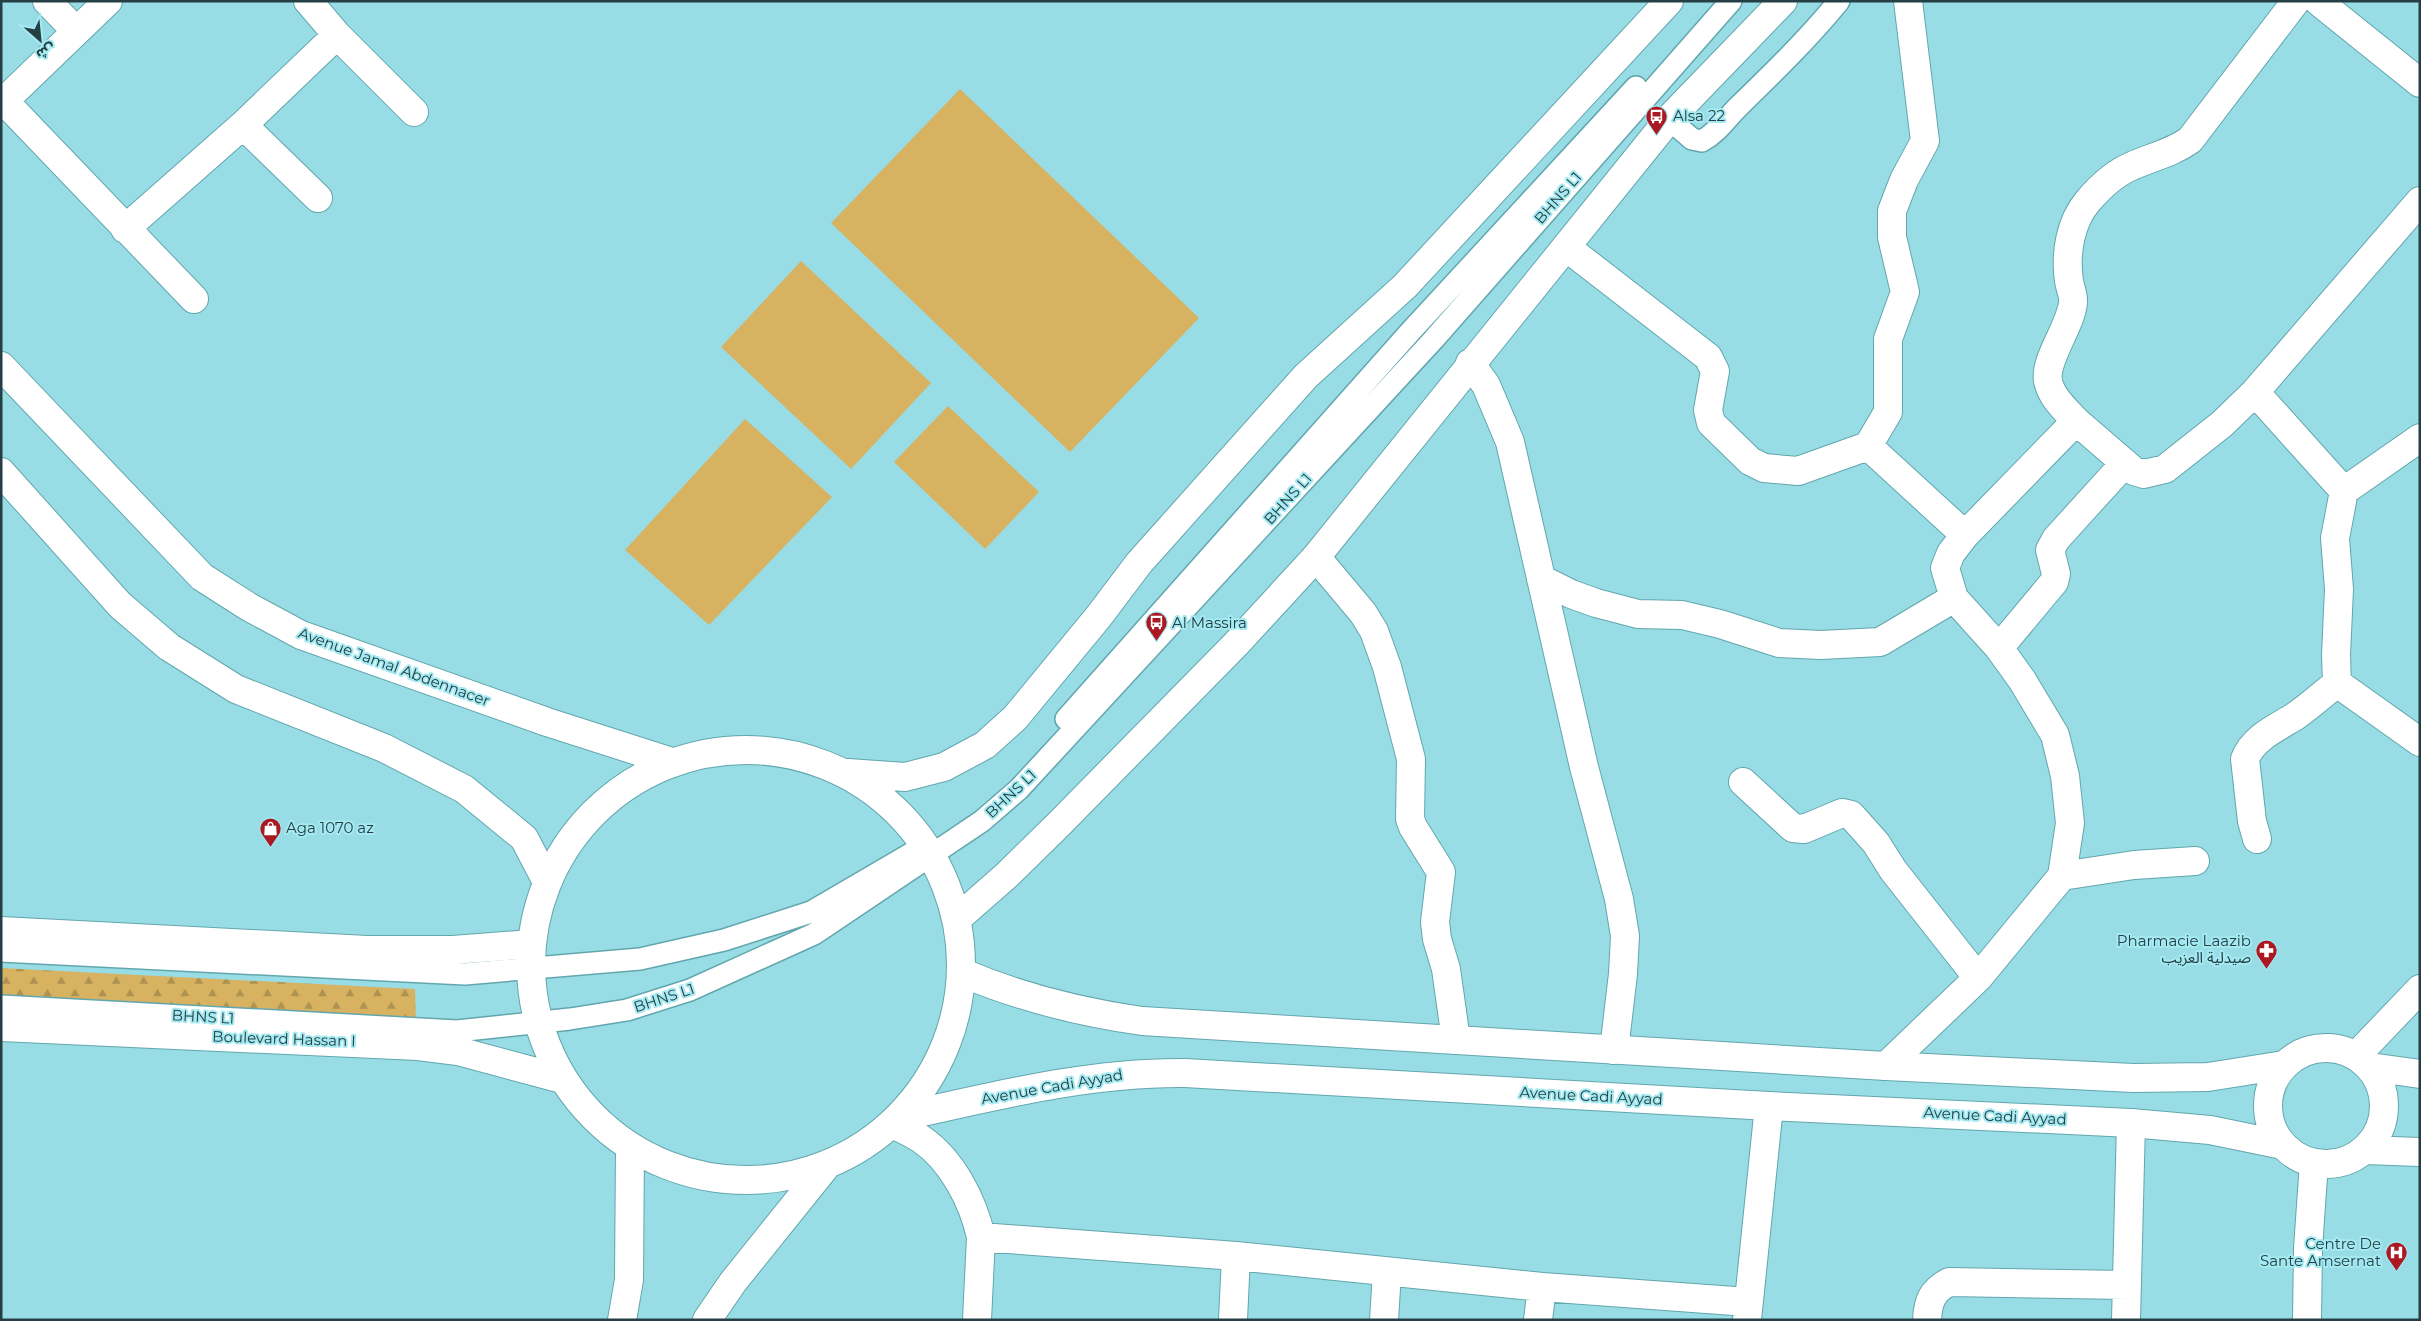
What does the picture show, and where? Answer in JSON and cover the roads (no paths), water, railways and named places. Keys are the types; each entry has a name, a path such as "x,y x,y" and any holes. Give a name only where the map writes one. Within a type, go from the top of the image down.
{"street":[{"path":"48,1 76,32"},
{"path":"108,1 3,103 194,299"},
{"path":"308,1 337,35 414,112"},
{"path":"847,773 885,798 929,850 958,918 963,973 958,1013 945,1051 926,1086 897,1120 862,1148 827,1165 760,1180 692,1175 630,1148 592,1118 562,1079 542,1037 539,1022 530,956 547,882 577,831 620,790 672,762 730,750 790,754 847,773 905,777 944,767 984,745 1015,718 1093,623 1139,563 1306,376 1406,286 1669,1"},
{"path":"958,918 1007,875 1059,824 1236,644 1316,557 1470,363 1669,119 1783,1"},
{"path":"1566,247 1708,357 1715,371 1708,410 1711,423 1750,461 1764,468 1798,471 1868,446 1888,412 1888,339 1905,292 1892,237 1892,211 1904,180 1925,141 1908,1"},
{"path":"2296,1 2190,140 2174,151 2131,166 2114,176 2087,202 2069,241 2068,266 2074,301 2069,324 2047,370 2048,382 2054,395 2076,421 2134,470 2144,474 2165,469 2222,424 2255,392 2420,201"},
{"path":"2318,1 2420,83"},
{"path":"125,229 243,125 337,35"},
{"path":"243,125 318,198"},
{"path":"1470,363 1486,385 1510,442 1584,767 1607,850 1620,908 1625,936 1623,974 1614,1050"},
{"name":"Avenue Jamal Abdennacer","path":"1,366 202,577 249,607 301,635 547,722 672,762"},
{"path":"2255,392 2344,491"},
{"path":"1886,1066 1978,978 2062,876 2070,823 2065,776 2055,735 2022,680 1999,648 1954,598 1945,568 1950,553 1965,534 2076,421"},
{"path":"2337,683 2336,655 2339,589 2335,538 2344,491 2420,438"},
{"path":"1868,446 1965,534"},
{"path":"1999,648 2054,582 2056,574 2050,550 2056,539 2125,463"},
{"path":"3,476 120,604 169,647 236,689 384,748 464,789 524,838 547,882"},
{"path":"1316,557 1363,613 1374,631 1386,667 1411,759 1410,819 1441,872 1435,922 1437,939 1446,969 1456,1040"},
{"path":"1541,579 1571,594 1638,614 1682,614 1779,643 1821,645 1880,642 1954,598"},
{"path":"2337,683 2420,742"},
{"path":"2257,839 2252,821 2245,759 2247,752 2269,730 2294,717 2337,683"},
{"path":"1743,782 1798,830 1813,826 1842,813 1851,814 1876,843 1893,870 1978,978"},
{"path":"2062,876 2134,865 2195,861"},
{"path":"1,931 376,950 453,950 530,956"},
{"path":"963,973 1006,991 1052,1005 1142,1021 1886,1066 2171,1079 2247,1073 2284,1065"},
{"path":"2363,1061 2420,989"},
{"name":"Boulevard Hassan I","path":"1,1027 418,1046 458,1051 562,1079"},
{"path":"2363,1061 2380,1082 2385,1100 2383,1118 2377,1135 2365,1150 2350,1160 2332,1164 2314,1163 2297,1157 2274,1134 2269,1120 2268,1105 2275,1077 2284,1065 2300,1054 2318,1048 2337,1049 2363,1061 2420,1074"},
{"name":"Avenue Cadi Ayyad","path":"897,1120 1034,1088 1110,1075 1148,1073 2131,1123 2210,1130 2283,1145"},
{"path":"980,1237 1236,1256 1542,1287 1748,1311 1769,1106"},
{"path":"897,1120 922,1140 947,1165 976,1214 980,1237 977,1320"},
{"path":"2126,1320 2131,1123"},
{"path":"622,1320 629,1280 630,1148"},
{"path":"2365,1150 2420,1152"},
{"path":"2307,1320 2308,1248 2314,1163"},
{"path":"706,1320 733,1282 827,1165"},
{"path":"1233,1320 1236,1256"},
{"path":"1384,1320 1387,1272"},
{"path":"1927,1320 1928,1302 1931,1296 1949,1282 2127,1285"},
{"path":"1538,1320 1542,1287"}],"lane":[{"name":"BHNS L1","path":"1,1006 456,1031 627,1010 690,990 814,934 959,827 1018,773 1145,627 1410,332 1715,1"},
{"name":"BHNS L1","path":"1,951 465,974 530,956 640,959 724,940 811,912 982,821 1020,789 1434,339 1731,1"},
{"path":"1669,119 1692,139 1702,141 1712,136 1734,111 1808,39 1839,1"}],"place":[{"name":"Alsa 22","path":"1657,135"},
{"name":"Al Massira","path":"1156,642"},
{"name":"Aga 1070 az","path":"270,847"},
{"name":"Pharmacie Laazib صيدلية العزيب","path":"2267,969"},
{"name":"Centre De Sante Amsernat","path":"2397,1272"}]}
